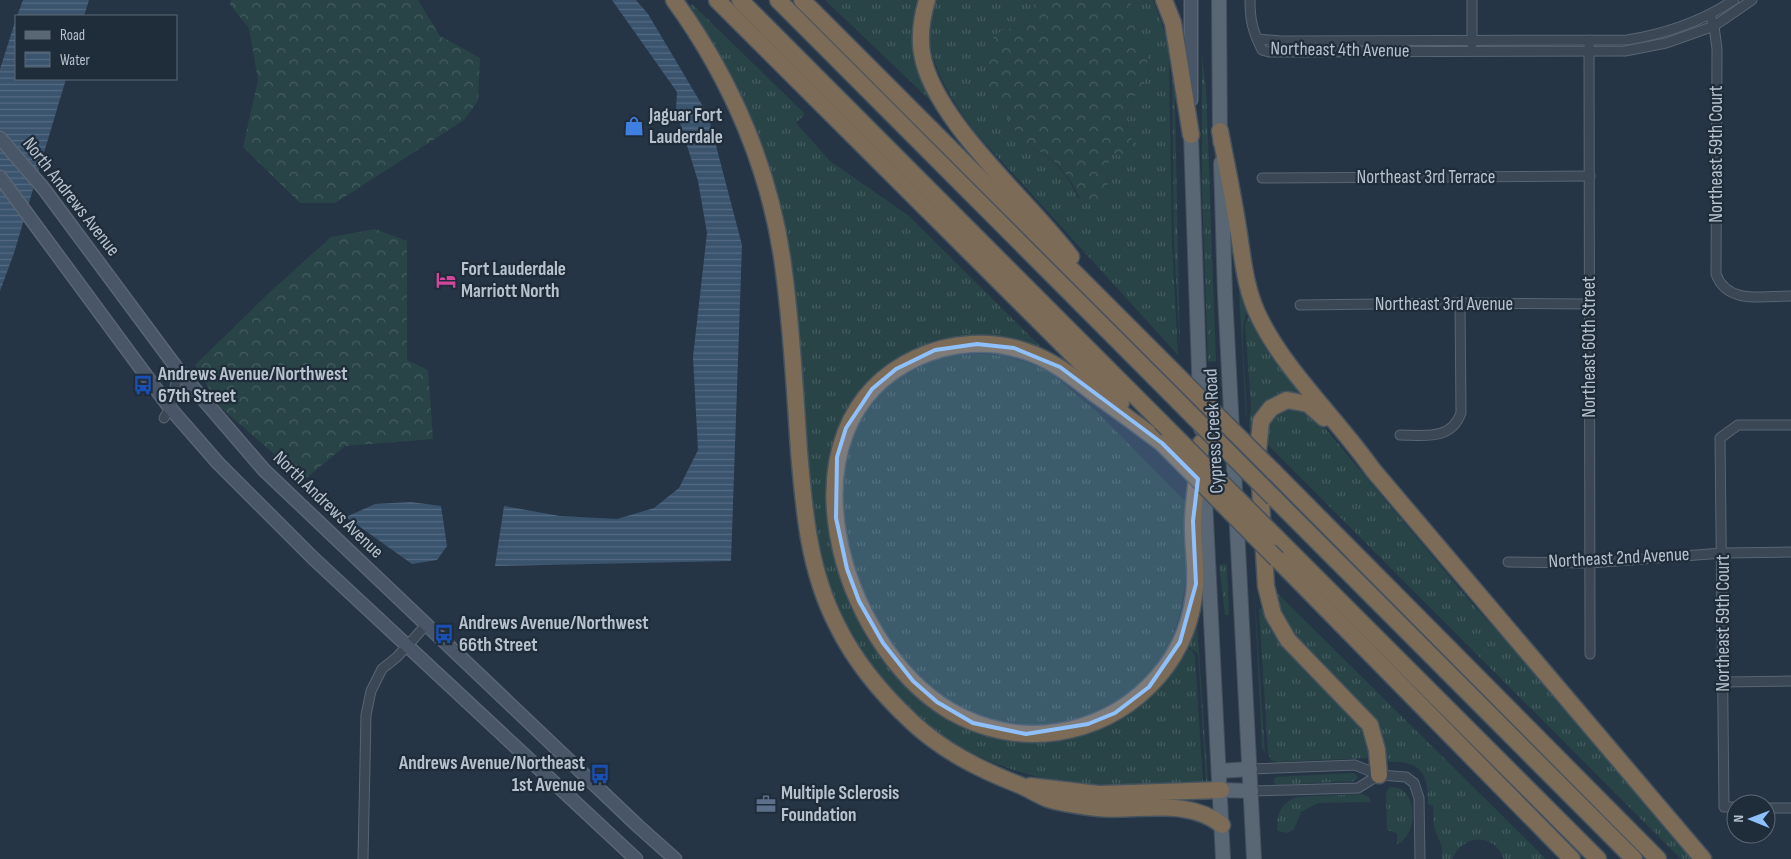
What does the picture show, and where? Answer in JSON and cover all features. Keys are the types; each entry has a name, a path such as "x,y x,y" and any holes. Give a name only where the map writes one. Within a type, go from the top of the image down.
{"highway":[{"path":"674,0 707,49 730,91 756,156 771,204 784,272 806,525 816,569 829,608 858,662 884,694 913,724 962,759 997,777 1018,784 1049,799 1082,806 1196,810 1206,814 1222,825"},
{"path":"717,0 1162,443 1572,859"},
{"path":"740,0 1598,859"},
{"path":"778,0 1634,859"},
{"path":"802,0 1658,859"},
{"path":"927,0 921,27 922,53 936,92 972,142 1050,229 1105,303"},
{"path":"1164,0 1173,22 1191,135"},
{"path":"1220,131 1238,229 1243,268 1260,319 1279,352 1350,437 1374,470 1703,859"},
{"path":"1162,443 1060,367 1014,348 976,344 935,350 896,369 872,389 853,415 837,457 834,485 836,518 842,553 856,594 883,643 913,681 942,706 973,723 1001,731 1026,734 1051,733 1088,724 1114,713 1140,696 1165,668 1180,642 1191,614 1196,584 1193,521 1201,443"},
{"path":"1374,470 1308,404 1293,400 1282,402 1271,408 1263,416 1259,428 1258,451 1266,586 1270,604 1277,622 1288,640 1370,725 1377,750 1379,775"},
{"path":"1018,784 1099,794 1221,790"}],"main road":[{"name":"Cypress Creek Road","path":"1191,0 1191,135 1201,443 1220,771 1223,859"},
{"name":"Cypress Creek Road","path":"1219,0 1220,131 1225,294 1254,859"},
{"name":"North Andrews Avenue","path":"0,138 44,189 179,371 264,470 676,859"},
{"path":"0,177 34,221 167,413 270,515 636,859"},
{"path":"1220,771 1250,769"},
{"path":"1221,790 1250,791"}],"street":[{"path":"1250,0 1250,22 1257,39"},
{"path":"1472,0 1472,52"},
{"name":"Northeast 4th Avenue","path":"1734,0 1710,15 1680,27 1647,37 1606,41 1281,41 1257,39 1262,50 1269,52 1589,52 1644,49 1714,26 1752,0"},
{"name":"Northeast 59th Court","path":"1710,15 1714,26 1717,49 1716,274 1720,285 1727,291 1744,296 1791,296"},
{"name":"Northeast 60th Street","path":"1589,40 1590,654"},
{"name":"Northeast 3rd Terrace","path":"1262,178 1590,176"},
{"path":"1400,435 1439,435 1454,428 1461,413 1460,303"},
{"name":"Northeast 3rd Avenue","path":"1300,305 1589,304"},
{"path":"167,413 179,371"},
{"name":"Northeast 59th Court","path":"1726,807 1724,807 1723,553 1720,438 1738,425 1791,425"},
{"name":"Northeast 2nd Avenue","path":"1508,562 1590,563 1723,553 1791,552"},
{"path":"363,859 366,715 371,691 382,669 397,658 426,625"},
{"path":"1723,682 1791,682"},
{"path":"1250,769 1355,765 1379,775 1402,776 1410,780 1416,788 1420,803 1420,859"},
{"path":"1250,791 1358,788 1379,775"},
{"path":"1776,808 1791,808"}],"highlighted area":[{"path":"977,344 1014,348 1060,367 1162,443 1198,479 1193,521 1196,584 1180,642 1149,687 1115,713 1088,724 1026,734 973,723 937,702 913,681 883,643 859,601 847,569 836,518 837,457 846,428 872,389 896,369 935,350"}],"green space":[{"path":"231,0 418,0 440,36 480,58 478,101 464,120 335,203 300,203 243,147 258,80 249,28 230,5"},
{"path":"825,0 921,0 920,74 931,101"},
{"path":"934,0 1035,0 1030,21 1020,29 1004,28 993,103 1006,115 1025,146 1043,154 1058,166 1069,180 1078,198 1108,192 1107,170 1111,155 1119,155 1132,146 1131,135 1126,130 1134,95 1148,76 1147,53 1136,40 1135,11 1129,0 1153,0 1166,35 1169,59 1172,245 1178,355 976,133 965,118 946,87 932,54 929,36"},
{"path":"1035,0 1129,0 1135,11 1136,40 1147,53 1148,76 1134,95 1126,129 1131,135 1135,160 1128,161 1119,155 1111,155 1107,170 1108,192 1100,201 1091,205 1079,196 1065,173 1055,162 1044,154 1025,146 1006,115 993,103 987,84 988,50 993,38 1004,28 1020,29 1030,21"},
{"path":"692,4 805,114 796,123 830,161 909,216 1041,347 1038,349 914,352 903,357 877,376 857,398 840,424 831,453 828,487 870,635 969,727 1100,727 1184,647 1192,650 1195,656 1203,783 1084,784 1027,774 990,761 954,742 921,719 891,692 866,661 845,626 829,589 817,539 792,268 777,191 741,94 723,60 689,6"},
{"path":"1166,20 1174,60 1180,348 1174,244 1172,64"},
{"path":"1202,56 1206,88 1216,361 1208,362 1202,188"},
{"path":"375,229 407,241 407,360 428,370 433,439 345,446 304,480 220,407 195,365 270,292 331,237"},
{"path":"1242,288 1249,308 1243,330 1246,422 1239,289"},
{"path":"1251,312 1301,389 1299,393 1282,395 1268,402 1257,413 1251,429 1249,427 1251,405 1245,324"},
{"path":"981,354 1005,356 1029,363 1051,373 1096,411 1185,501 1186,571 1182,605 1171,639 1175,642 1154,671 1129,694 1100,712 1067,723 1041,727 1012,726 984,721 960,711 925,683 894,646 868,603 850,556 841,507 844,460 861,418 893,382 919,364 941,357"},
{"path":"1294,407 1314,415 1474,606 1551,689 1695,859 1681,859 1266,443 1268,422 1284,408"},
{"path":"1227,564 1229,615 1225,615 1219,565"},
{"path":"1254,586 1265,753 1262,747"},
{"path":"1275,591 1546,859 1504,859 1493,844 1478,840 1463,845 1452,859 1442,859 1442,847 1434,827 1433,806 1428,804 1427,784 1422,773 1413,765 1403,762 1386,761 1381,730 1376,720 1291,632 1284,619"},
{"path":"1262,608 1277,637 1290,653 1362,725 1372,755 1369,758 1277,762 1271,760 1268,752 1259,609"},
{"path":"1194,623 1197,623 1208,782 1206,782 1198,654 1185,644"},
{"path":"1354,773 1358,777 1354,781 1276,785 1273,781 1276,777"},
{"path":"1390,787 1399,789 1406,794 1411,802 1413,811 1410,831 1397,844 1397,833 1387,830 1386,793"},
{"path":"1362,794 1369,797 1371,802 1318,803 1301,812 1294,829 1288,833 1278,831 1277,825 1281,810 1292,799 1297,797"}],"water":[{"path":"23,0 89,0 84,15 17,15"},
{"path":"612,0 636,0 648,14 708,115 742,245 731,561 495,566 504,506 560,516 617,519 654,508 679,488 698,450 693,357 707,233 698,181 676,110 677,92"},
{"path":"15,22 15,80 66,80 14,253 0,291 0,69"},
{"path":"411,502 441,506 447,546 437,560 412,564 346,517 375,504"}],"place":[{"name":"Jaguar Fort Lauderdale","path":"634,126"},
{"name":"Fort Lauderdale Marriott North","path":"446,280"},
{"name":"Andrews Avenue/Northwest 67th Street","path":"143,385"},
{"name":"Andrews Avenue/Northwest 66th Street","path":"444,634"},
{"name":"Andrews Avenue/Northeast 1st Avenue","path":"600,774"},
{"name":"Multiple Sclerosis Foundation","path":"766,804"}]}
